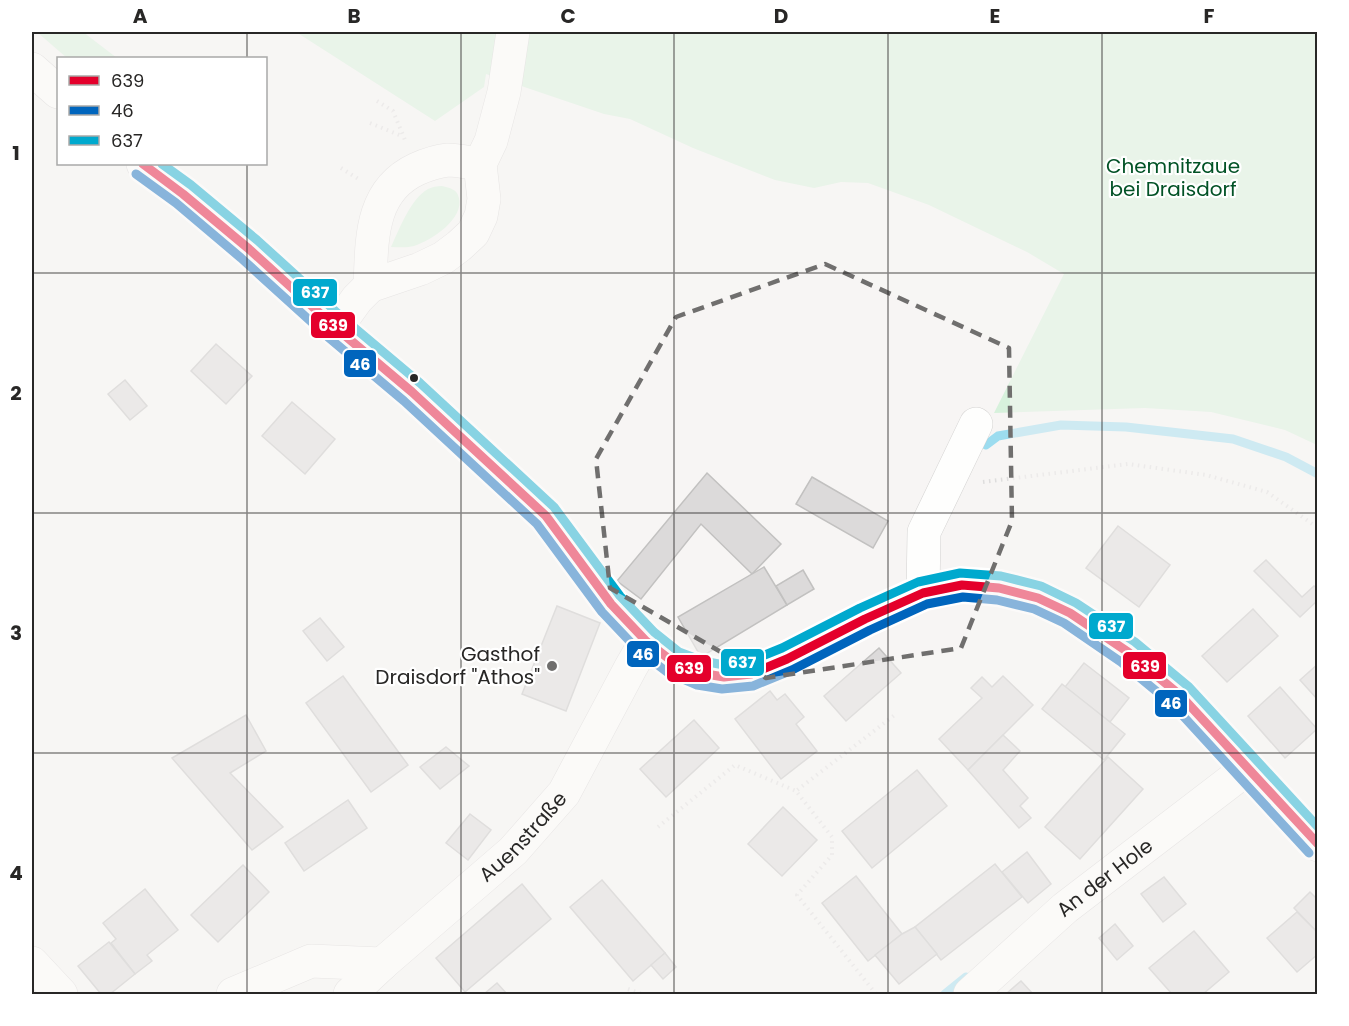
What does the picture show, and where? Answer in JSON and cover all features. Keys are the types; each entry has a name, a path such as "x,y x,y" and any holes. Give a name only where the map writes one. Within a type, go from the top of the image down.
{"street":[{"path":"336,328 357,299 370,286 420,269 443,258 472,233 481,216 484,200 480,164 491,141 504,92 513,32"},
{"path":"32,69 57,91"},
{"path":"370,286 372,240 378,211 389,191 405,174 426,165 447,160 480,164"},
{"path":"144,165 249,249 336,328 412,392 546,516 611,603 646,641 673,663 700,673 724,677 751,674 787,659 922,593 962,585 999,588 1038,598 1070,613 1128,652 1181,696 1317,845"},
{"path":"922,593 924,532 976,424"},
{"name":"Auenstraße","path":"350,994 513,851 564,793 646,641"},
{"name":"An der Hole","path":"970,994 1065,908 1248,768"},
{"path":"233,994 311,961 382,964"},
{"path":"32,963 61,994"}],"path":[{"path":"377,101 393,111 406,142"},
{"path":"370,123 403,136"},
{"path":"341,168 361,180"},
{"path":"946,487 1128,464 1206,475 1267,492 1317,528"},
{"path":"796,790 896,714"},
{"path":"658,827 735,765 796,790 832,837 832,855 797,895 876,994"},
{"path":"628,989 642,994"}],"highlighted area":[{"path":"825,264 1009,348 1012,521 961,648 766,678 610,588 596,459 676,317"}],"green space":[{"path":"37,32 83,32 116,57 66,57"},
{"name":"Chemnitzaue bei Draisdorf","path":"296,32 1317,32 1317,445 1285,430 1211,412 1145,408 994,413 1064,274 1027,252 929,205 868,183 841,182 814,188 775,180 693,148 630,119 604,114 486,74 484,87 435,121"},
{"path":"442,186 455,191 459,198 457,214 452,221 437,234 414,246 391,247 416,199 428,189"}],"building":[{"path":"216,344 252,376 226,404 191,371"},
{"path":"125,380 147,406 130,420 108,394"},
{"path":"292,402 335,439 305,474 262,436"},
{"path":"707,473 781,544 752,574 701,524 641,599 617,581"},
{"path":"812,477 888,521 873,548 796,504"},
{"path":"1118,526 1170,565 1139,607 1086,568"},
{"path":"1266,560 1302,597 1314,586 1318,589 1318,600 1300,617 1254,571"},
{"path":"764,567 787,605 701,657 678,617"},
{"path":"803,570 814,589 787,605 776,586"},
{"path":"557,606 600,623 566,711 522,694"},
{"path":"1253,609 1278,636 1227,682 1202,656"},
{"path":"320,618 344,647 327,661 303,631"},
{"path":"879,648 901,673 846,721 824,696"},
{"path":"1084,663 1129,698 1110,722 1065,687"},
{"path":"1318,664 1318,700 1300,680"},
{"path":"343,676 408,765 371,792 306,703"},
{"path":"1003,676 1033,705 968,770 939,739 982,698 971,688 982,677 992,687"},
{"path":"1062,684 1125,734 1104,760 1042,709"},
{"path":"1280,687 1317,729 1285,758 1248,716"},
{"path":"770,691 777,700 785,694 804,717 796,724 817,751 781,779 735,719"},
{"path":"246,715 266,751 230,773 283,827 252,850 172,758"},
{"path":"694,720 719,748 666,797 640,769"},
{"path":"1003,735 1020,751 1003,770 1028,798 1020,806 1031,818 1019,828 968,770"},
{"path":"446,747 469,766 440,789 420,767"},
{"path":"1108,757 1143,789 1080,859 1045,827"},
{"path":"917,770 947,806 872,868 842,831"},
{"path":"348,800 367,828 304,871 285,843"},
{"path":"783,807 817,840 782,876 748,844"},
{"path":"470,814 491,830 468,860 446,843"},
{"path":"1027,852 1051,884 1028,903 1002,872"},
{"path":"995,864 1022,897 941,960 915,927"},
{"path":"243,865 269,892 218,942 191,915"},
{"path":"856,876 902,934 868,961 822,903"},
{"path":"1164,877 1186,904 1163,922 1141,894"},
{"path":"602,880 665,953 633,981 570,907"},
{"path":"522,884 551,919 465,992 436,958"},
{"path":"145,889 178,930 147,955 152,961 135,974 111,943 116,939 103,923"},
{"path":"1310,892 1318,900 1318,933 1294,908"},
{"path":"1297,912 1318,933 1318,954 1297,972 1267,938"},
{"path":"1115,924 1133,946 1117,960 1099,938"},
{"path":"915,927 937,954 899,984 875,955"},
{"path":"1194,931 1229,972 1203,994 1172,994 1149,968"},
{"path":"109,942 135,974 110,994 101,994 78,966"},
{"path":"665,953 676,967 663,979 651,965"},
{"path":"1021,981 1033,994 1006,994"},
{"path":"497,983 507,994 484,994"}],"waterway":[{"path":"986,445 998,436 1061,425 1126,427 1233,439 1286,457 1318,474"},
{"path":"945,994 966,977"}],"transit line":[{"name":"639","path":"144,165 249,249 336,328 412,392 546,516 611,604 646,641 673,662 700,673 724,677 751,674 923,593 962,585 999,588 1038,598 1070,613 1128,652 1181,696 1318,844"},
{"name":"637","path":"163,165 257,240 344,319 420,383 554,507 620,596 654,632 679,652 703,661 724,665 748,662 782,648 860,608 918,582 960,573 1001,576 1041,586 1076,603 1135,642 1189,687 1318,827"},
{"name":"46","path":"136,174 176,203 241,258 328,337 404,401 537,524 602,612 638,650 667,672 697,685 722,689 753,686 792,670 927,604 963,597 997,600 1034,609 1064,623 1121,662 1173,705 1309,853"}],"place":[{"name":"Gasthof Draisdorf \"Athos\"","path":"552,666"}]}
